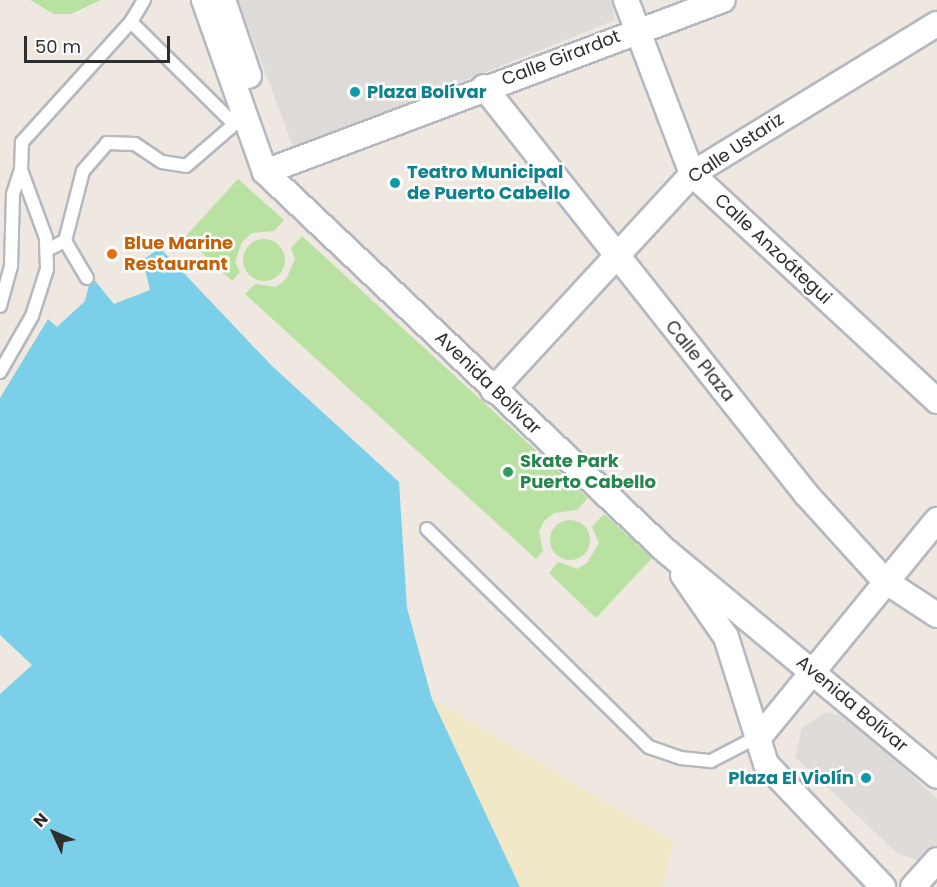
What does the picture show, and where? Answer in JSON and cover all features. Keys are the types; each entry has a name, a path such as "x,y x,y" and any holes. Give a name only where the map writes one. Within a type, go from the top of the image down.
{"street":[{"name":"Avenida Bolívar","path":"204,0 239,118 272,169 493,390 666,551 937,776"},
{"name":"Avenida Bolívar","path":"223,0 272,169"},
{"name":"Calle Anzoátegui","path":"626,0 635,30 692,174 937,401"},
{"name":"Calle Girardot","path":"272,169 635,30 723,0"},
{"name":"Calle Ustariz","path":"493,390 692,174 937,24"},
{"name":"Calle Plaza","path":"484,87 806,495 885,581 937,615"},
{"path":"761,735 810,669 937,520"},
{"path":"666,551 726,637 761,735 766,764 883,887"},
{"path":"913,887 937,860"}],"lane":[{"path":"0,372 39,299 47,250 21,170 20,151 28,133 131,21 144,0"},
{"path":"47,250 64,241 83,171 107,142 135,144 162,162 186,166 239,118 131,21"},
{"path":"0,306 11,266 13,194 21,170"},
{"path":"64,241 87,278"},
{"path":"427,529 650,747 711,761 761,735"}],"green space":[{"path":"30,0 101,0 71,14 54,14"},
{"path":"238,179 284,220 274,231 252,233 242,242 235,262 240,272 232,281 185,237"},
{"path":"302,236 588,498 577,510 554,513 544,521 539,531 543,551 536,559 245,294 255,284 276,287 286,279 295,259 291,248"},
{"path":"264,239 279,245 285,260 279,275 264,281 249,275 243,260 249,245"},
{"path":"604,514 652,558 596,618 549,573 558,562 577,569 587,563 599,543 592,527"},
{"path":"570,520 578,521 584,526 589,532 589,548 584,554 578,559 570,560 562,559 556,554 551,548 550,540 551,532 556,526 562,521"}],"sand":[{"path":"432,699 673,842 663,887 520,887"}],"shaded area":[{"name":"Plaza Bolívar","path":"238,0 611,0 615,20 294,149"},
{"name":"Plaza El Violín","path":"826,712 851,718 937,799 937,852 930,858 917,860 897,853 795,757 802,728"}],"water":[{"path":"160,248 272,366 399,482 407,608 432,699 520,887 0,887 0,694 32,665 0,635 0,398 48,319 57,327 85,301 91,276 114,304 150,290 143,260"}],"place":[{"name":"Plaza Bolívar","path":"355,92"},
{"name":"Teatro Municipal de Puerto Cabello","path":"395,183"},
{"name":"Blue Marine Restaurant","path":"112,254"},
{"name":"Skate Park Puerto Cabello","path":"508,472"},
{"name":"Plaza El Violín","path":"866,778"}]}
